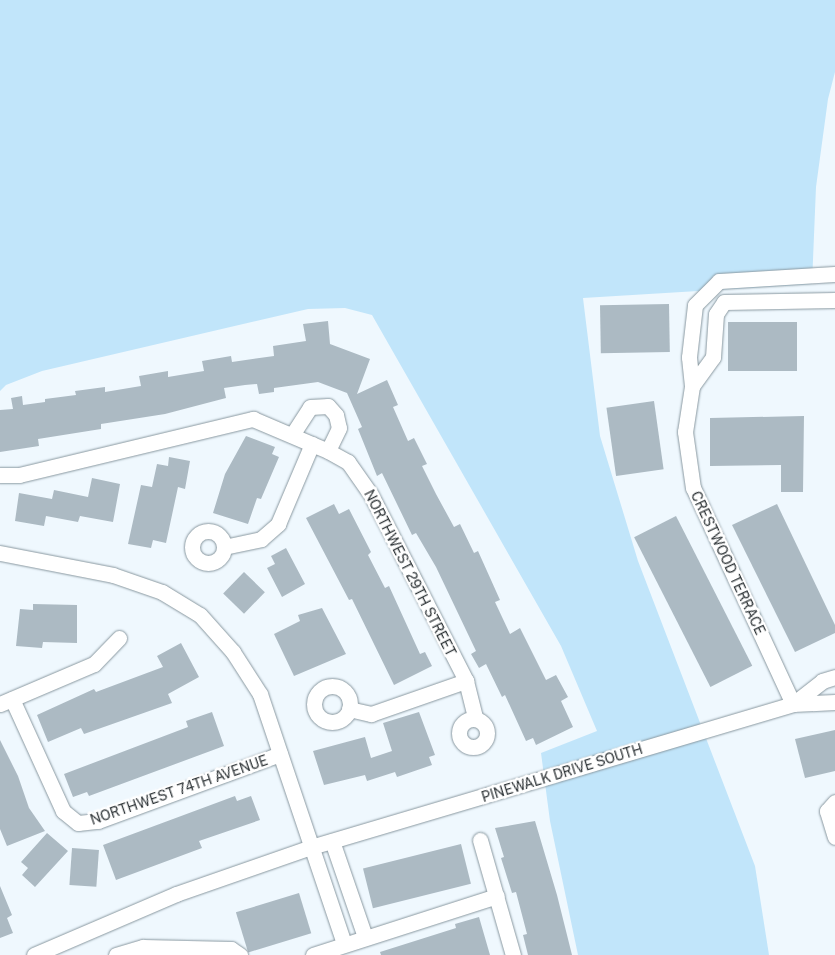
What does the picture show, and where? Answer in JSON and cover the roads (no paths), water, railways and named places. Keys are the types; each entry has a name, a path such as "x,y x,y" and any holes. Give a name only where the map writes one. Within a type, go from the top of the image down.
{"street":[{"name":"CRESTWOOD TERRACE","path":"793,704 693,488 685,432 692,386 689,357 695,304 719,281 835,274"},
{"name":"CRESTWOOD TERRACE","path":"692,386 713,357 716,314 724,302 835,300"},
{"path":"292,435 310,407 328,406 336,415 339,428 328,451"},
{"name":"NORTHWEST 29TH STREET","path":"0,475 19,475 231,422 253,419 328,451 348,462 370,492 466,681 475,718"},
{"path":"224,547 260,539 278,524 312,444"},
{"path":"0,553 113,575 162,592 200,615 233,652 260,694 344,944"},
{"path":"6,702 94,664 119,638"},
{"name":"PINEWALK DRIVE SOUTH","path":"793,704 822,681 835,677"},
{"path":"349,709 371,714 466,681"},
{"name":"NORTHWEST 74TH AVENUE","path":"6,702 64,811 78,823 98,821 280,754"},
{"name":"PINEWALK DRIVE SOUTH","path":"34,955 176,894 311,847 793,704 835,702"},
{"path":"835,802 827,811 835,837"},
{"path":"480,840 513,955"},
{"path":"332,841 365,937"},
{"path":"315,954 497,896"},
{"path":"116,955 143,947 231,949 240,955"}]}
